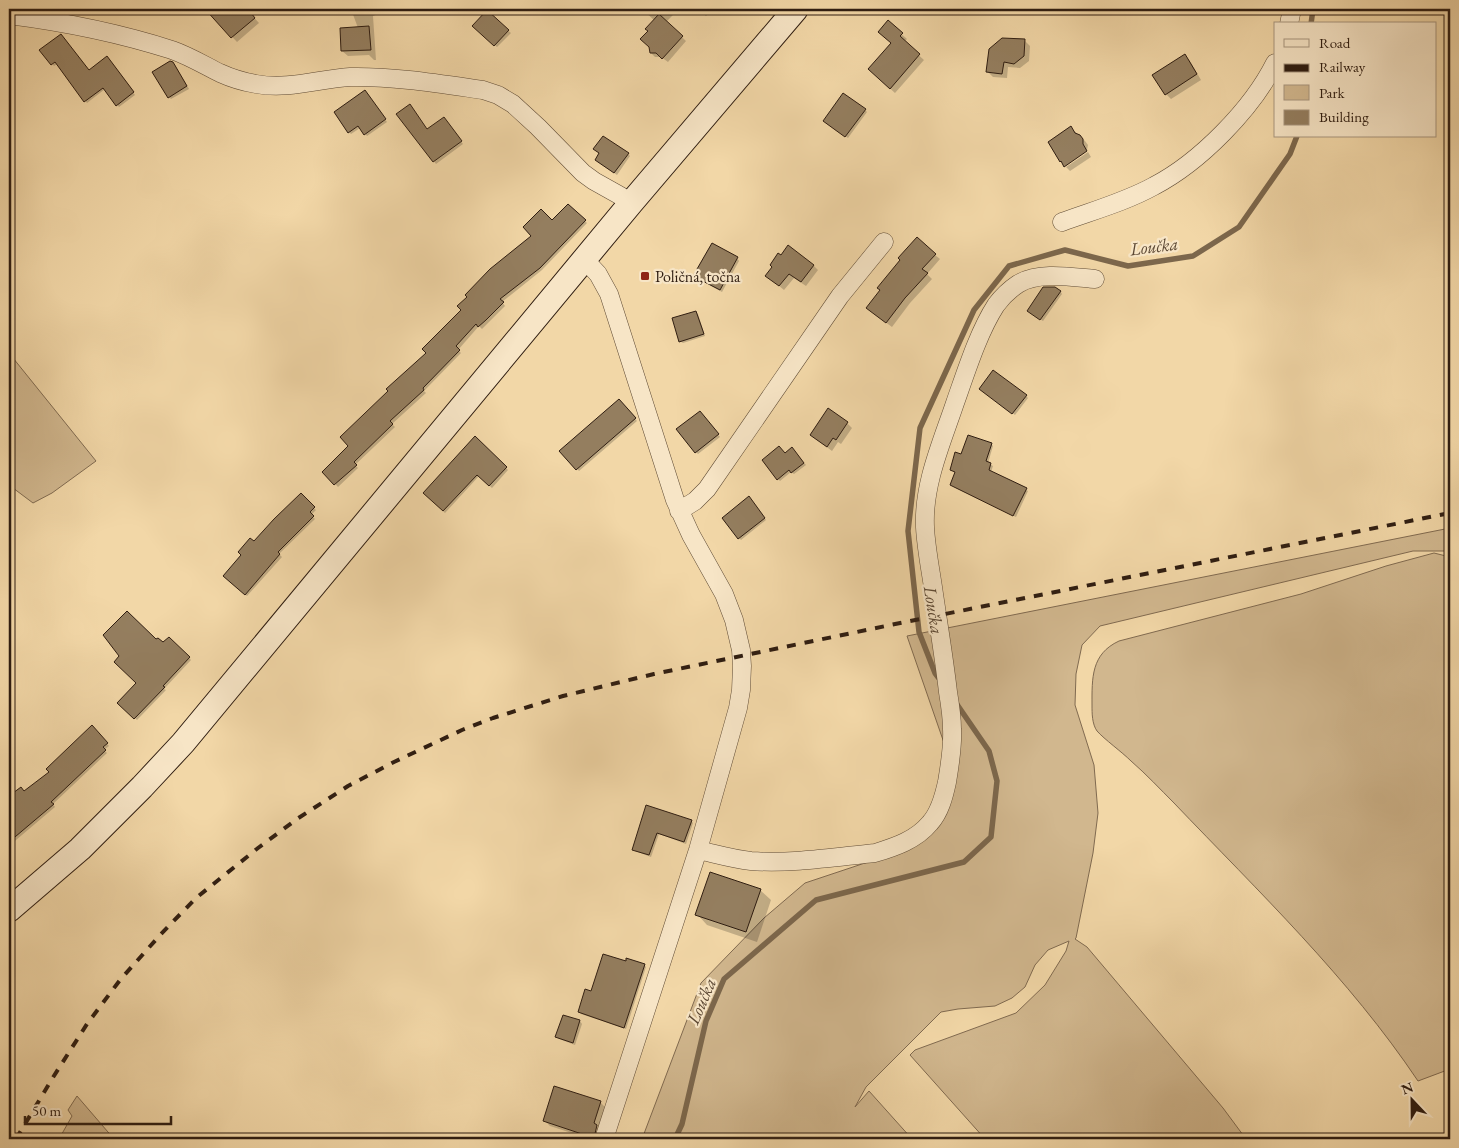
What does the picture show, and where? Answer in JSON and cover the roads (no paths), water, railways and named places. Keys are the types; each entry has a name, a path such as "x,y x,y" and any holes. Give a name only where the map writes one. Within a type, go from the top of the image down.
{"main road":[{"path":"9,910 80,849 183,743 787,12"}],"street":[{"path":"1289,22 1292,9"},
{"path":"9,15 110,32 173,51 196,60 221,74 258,84 276,86 296,85 370,77 483,90 498,95 513,104 583,173 631,203"},
{"path":"1062,222 1154,186 1182,168 1216,140 1244,110 1261,88 1274,65"},
{"path":"679,510 695,501 707,489 840,296 884,242"},
{"path":"584,259 598,274 609,294 679,510 729,606 737,633 742,666 738,708 698,850 604,1139"},
{"path":"698,850 727,857 773,862 874,853 909,840 921,833 931,822 940,809 952,754 952,728 946,671 925,526 927,496 934,464 966,371 996,305 1005,294 1018,284 1039,276 1095,280"}],"waterway":[{"name":"Loučka","path":"1311,22 1313,9"},
{"name":"Loučka","path":"941,681 935,673 919,632 908,531 920,428 974,310 1009,266 1065,250 1128,266 1193,256 1239,227 1290,154 1296,138"},
{"name":"Loučka","path":"675,1139 682,1124 706,1021 724,979 816,900 964,862 991,837 997,781 989,751 956,703"}],"railway":[{"path":"16,1139 87,1024 120,980 196,898 297,819 348,786 462,730 563,696 654,674 1450,513"}],"place":[{"name":"Poličná, točna","path":"645,276"}]}
